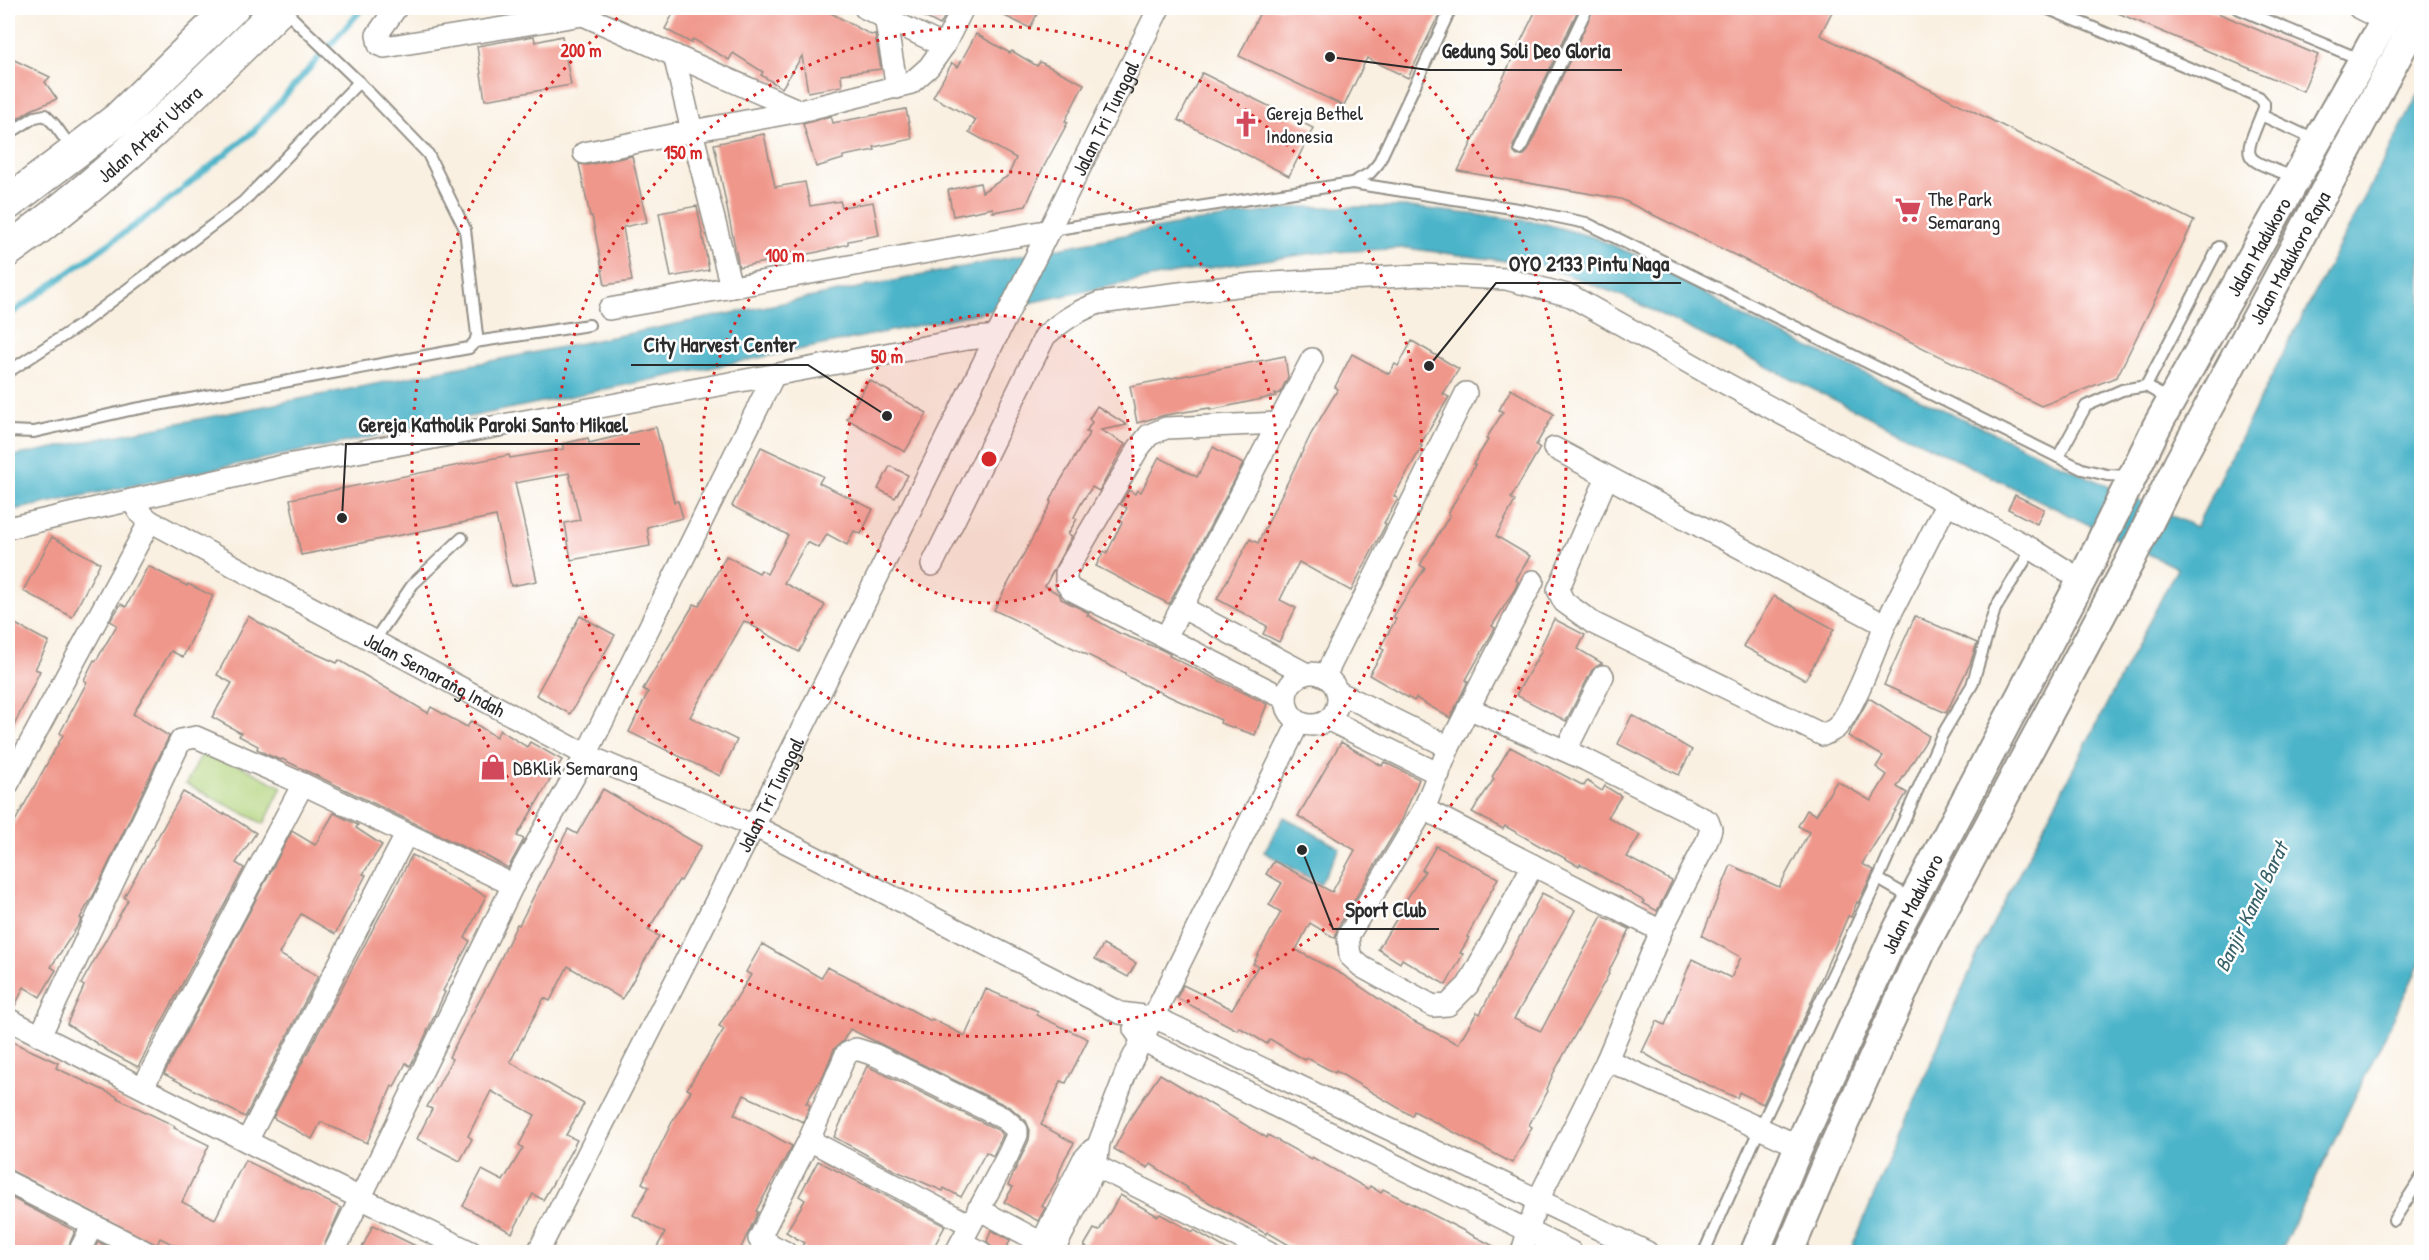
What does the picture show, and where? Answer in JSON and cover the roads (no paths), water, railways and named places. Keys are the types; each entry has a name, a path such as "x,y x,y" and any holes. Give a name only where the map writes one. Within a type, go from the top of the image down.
{"highway":[{"name":"Jalan Arteri Utara","path":"8,203 118,119 232,8"},
{"name":"Jalan Arteri Utara","path":"8,250 74,199 175,110 281,8"}],"street":[{"path":"396,8 377,34 379,45 385,47 586,11 674,55 800,111"},
{"path":"865,8 944,46"},
{"path":"584,153 800,111 897,88 916,80 944,46 963,8"},
{"name":"Jalan Tri Tunggal","path":"538,1252 754,826 1159,8"},
{"path":"2359,8 2402,18"},
{"path":"885,17 897,88"},
{"name":"Jalan Madukoro","path":"1755,1252 1894,936 2089,565 2128,482 2362,60 2402,18"},
{"name":"Jalan Madukoro Raya","path":"2124,571 2402,18"},
{"path":"674,55 731,287"},
{"path":"609,309 731,287 1047,237"},
{"path":"932,565 1045,336 1080,309 1099,303 1253,284 1423,275 1506,279 1571,296 1745,394 2032,549 2089,565"},
{"path":"8,528 282,466 967,339 997,336"},
{"path":"1166,637 1312,359"},
{"path":"334,1252 362,1199 513,885 586,755 774,375"},
{"path":"1322,680 1466,393"},
{"path":"1279,423 1166,428 1149,435 1138,449 1066,572 1066,583 1072,590 1286,699"},
{"path":"1554,448 1886,625"},
{"path":"1607,477 1558,590 1564,602 1593,623 1823,735 1834,730 1842,720 1947,503"},
{"name":"Jalan Semarang Indah","path":"131,500 139,512 150,521 586,755 754,826 1120,1012"},
{"path":"8,784 150,521"},
{"name":"Jalan Madukoro","path":"1789,1252 1921,952 2124,571"},
{"path":"1533,581 1449,747 1424,810 1348,936 1350,956 1362,967 1432,1006 1448,1005 1468,985 1533,865"},
{"path":"1183,608 1449,747"},
{"path":"1566,750 1603,676"},
{"path":"1295,678 1322,680 1339,702 1336,712 1329,720 1320,725 1310,725 1299,722 1292,716 1286,699 1289,686 1295,678"},
{"path":"1468,708 1566,750 1708,821 1711,829 1707,842 1661,931 1607,1060 1537,1202 1525,1242"},
{"path":"1329,720 1439,774"},
{"path":"809,1140 961,1220 975,1216 1044,1249 1090,1163 1126,1070 1141,1039 1299,722"},
{"path":"40,1036 181,740 196,737 303,784 406,836 513,885"},
{"path":"143,1087 303,784"},
{"path":"1424,810 1661,931"},
{"path":"247,1141 406,836"},
{"path":"1120,1012 1152,1017 1537,1202 1647,1252"},
{"path":"1120,1012 1141,1039 1348,1143 1525,1242 1570,1252"},
{"path":"8,1019 471,1252"},
{"path":"785,1252 756,1246 809,1140 846,1054 856,1049 875,1055 1005,1119 1017,1130 1008,1155 959,1248 981,1252"},
{"path":"1607,1060 1800,1146"},
{"path":"1348,1143 1361,1117"},
{"path":"1090,1163 1269,1252"},
{"path":"8,1182 146,1252"},
{"path":"78,1252 92,1226"}],"lane":[{"path":"8,431 34,432 130,410 469,348 475,342 477,335 465,229 428,154 360,82 281,8"},
{"path":"1352,183 1370,173 1378,164 1451,8"},
{"path":"1520,149 1587,8"},
{"path":"2046,8 2259,98 2264,105 2248,146 2248,155 2254,161 2296,178"},
{"path":"2237,8 2362,60"},
{"path":"8,372 80,325 243,202 360,82"},
{"path":"8,134 35,117 45,115 75,152"},
{"path":"2261,115 2317,141"},
{"path":"1047,237 1352,183 1524,210 1586,223 2058,457 2092,472 2128,482"},
{"path":"2146,386 2219,247"},
{"path":"475,342 589,325"},
{"path":"2058,457 2086,406 2122,390 2146,386 2171,401"},
{"path":"374,641 413,584 462,538"},
{"path":"1704,1252 1878,879 1941,736 1972,685 1995,609 2032,549"},
{"path":"1878,879 1913,899"},
{"path":"2394,1220 2421,1176"}],"water":[{"name":"Banjir Kanal Barat","path":"2421,89 2421,961 2280,1252 1850,1252 1976,957 2177,568 1625,297 1544,266 1406,248 1314,253 1175,273 8,511 8,457 1180,224 1300,207 1410,207 1538,222 1593,237 1649,261 1748,319 2196,527 2275,369"},
{"path":"1284,817 1340,848 1320,884 1264,852"}],"waterway":[{"path":"8,316 156,210 253,132 363,8"}],"place":[{"name":"Gedung Soli Deo Gloria","path":"1330,57"},
{"name":"Gereja Bethel Indonesia","path":"1246,124"},
{"name":"The Park Semarang","path":"1908,210"},
{"name":"OYO 2133 Pintu Naga","path":"1429,366"},
{"name":"City Harvest Center","path":"887,416"},
{"name":"Gereja Katholik Paroki Santo Mikael","path":"342,518"},
{"name":"DBKlik Semarang","path":"493,767"},
{"name":"Sport Club","path":"1302,850"}]}
